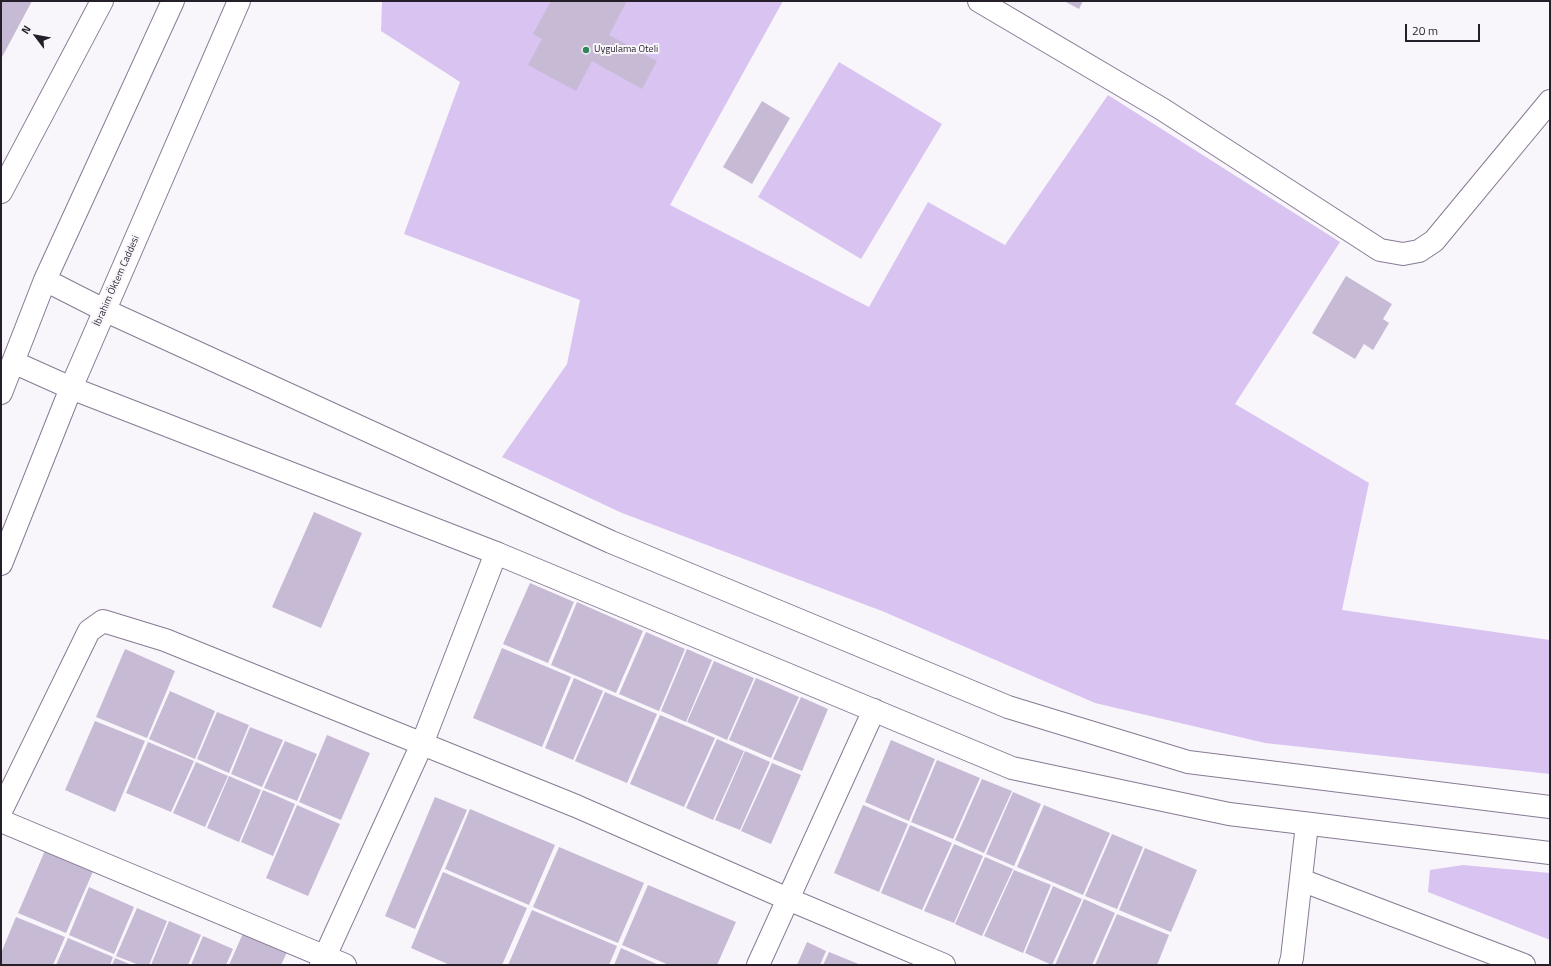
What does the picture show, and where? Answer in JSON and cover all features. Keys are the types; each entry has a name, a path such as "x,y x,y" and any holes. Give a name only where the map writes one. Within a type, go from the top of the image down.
{"main road":[{"path":"1,192 102,1"},
{"path":"1,394 45,280 173,1"},
{"name":"İbrahim Öktem Caddesi","path":"1,564 71,388 239,1"},
{"path":"979,1 1162,109 1380,250 1403,254 1419,251 1434,241 1550,101"},
{"path":"45,280 104,310 611,542 1008,707 1188,762 1550,807"},
{"path":"13,362 71,388 496,553 1012,768 1229,814 1550,853"},
{"path":"323,961 422,744 496,553"},
{"path":"1,812 89,631 103,621 165,640 576,806 788,899 944,965"},
{"path":"758,965 874,710"},
{"path":"1,821 323,961 345,965"},
{"path":"1290,965 1308,824"},
{"path":"1301,880 1524,965"}],"shaded area":[{"path":"382,1 783,1 670,205 869,307 928,202 1005,245 1108,95 1340,242 1235,404 1369,483 1342,610 1550,640 1550,774 1265,743 1095,703 882,611 622,513 502,457 567,364 580,300 404,234 460,82 381,31"},
{"path":"839,62 942,124 861,259 758,197"},
{"path":"1463,865 1550,873 1550,940 1428,892 1430,870"}],"building":[{"path":"1,1 32,1 1,59"},
{"name":"Uygulama Oteli","path":"551,1 627,1 609,35 657,61 642,89 592,61 576,91 528,65 542,39 533,34"},
{"path":"1064,1 1083,1 1079,9"},
{"path":"762,101 790,118 752,184 723,167"},
{"path":"1346,276 1392,304 1383,319 1389,323 1373,350 1364,344 1355,359 1312,333"},
{"path":"314,512 362,533 321,628 272,607"},
{"path":"530,583 574,602 548,663 503,644"},
{"path":"577,602 643,631 616,693 551,665"},
{"path":"646,632 685,649 659,711 619,694"},
{"path":"502,648 571,677 542,747 473,718"},
{"path":"125,649 175,671 147,738 96,717"},
{"path":"687,649 712,660 686,722 661,711"},
{"path":"714,661 754,678 727,740 687,722"},
{"path":"574,678 603,691 573,760 545,748"},
{"path":"756,678 799,697 771,758 729,740"},
{"path":"170,691 215,711 195,759 149,739"},
{"path":"605,692 657,714 627,783 575,761"},
{"path":"801,697 828,709 802,771 773,759"},
{"path":"217,712 249,725 229,773 197,759"},
{"path":"660,715 715,738 684,807 630,784"},
{"path":"95,721 145,741 115,812 65,790"},
{"path":"250,727 283,740 262,787 231,774"},
{"path":"327,735 370,753 341,820 299,802"},
{"path":"717,739 744,751 713,820 686,808"},
{"path":"891,740 935,759 909,821 865,802"},
{"path":"285,741 317,754 297,801 264,788"},
{"path":"148,742 194,761 171,812 126,793"},
{"path":"745,751 770,762 740,830 715,820"},
{"path":"937,760 980,778 953,839 911,822"},
{"path":"196,762 228,776 205,827 173,813"},
{"path":"772,763 801,775 771,844 741,831"},
{"path":"229,776 261,790 239,842 207,828"},
{"path":"982,779 1012,791 984,853 955,840"},
{"path":"263,790 295,804 273,856 241,842"},
{"path":"1013,792 1041,804 1014,866 986,854"},
{"path":"435,797 467,810 415,929 385,916"},
{"path":"297,805 340,824 308,896 266,878"},
{"path":"863,805 908,824 879,892 834,873"},
{"path":"1044,805 1110,833 1083,895 1017,867"},
{"path":"470,809 555,845 529,905 445,869"},
{"path":"910,825 952,843 922,910 881,893"},
{"path":"1112,834 1143,847 1117,909 1085,896"},
{"path":"954,844 983,856 954,923 924,911"},
{"path":"47,846 95,867 66,933 18,913"},
{"path":"559,847 644,883 618,943 533,907"},
{"path":"1145,848 1197,870 1171,932 1119,910"},
{"path":"985,857 1013,869 982,936 955,924"},
{"path":"1014,870 1051,885 1023,953 984,936"},
{"path":"443,872 527,908 502,965 450,965 411,948"},
{"path":"648,885 736,922 717,965 669,965 622,945"},
{"path":"1053,886 1082,899 1052,965 1025,953"},
{"path":"89,887 134,907 114,954 69,935"},
{"path":"1084,899 1115,913 1092,965 1055,965"},
{"path":"137,908 167,921 149,965 139,965 116,956"},
{"path":"532,910 617,946 609,965 508,965"},
{"path":"1117,914 1169,935 1157,965 1095,965"},
{"path":"16,917 65,937 53,965 1,965 1,953"},
{"path":"169,921 201,935 188,965 151,965"},
{"path":"244,931 288,950 281,965 229,965"},
{"path":"203,936 233,949 226,965 191,965"},
{"path":"68,938 113,957 110,965 56,965"},
{"path":"807,942 826,951 820,965 797,965"},
{"path":"621,948 659,965 614,965"},
{"path":"829,952 861,965 823,965"},
{"path":"115,958 132,965 112,965"}],"place":[{"name":"Uygulama Oteli","path":"586,50"}]}
